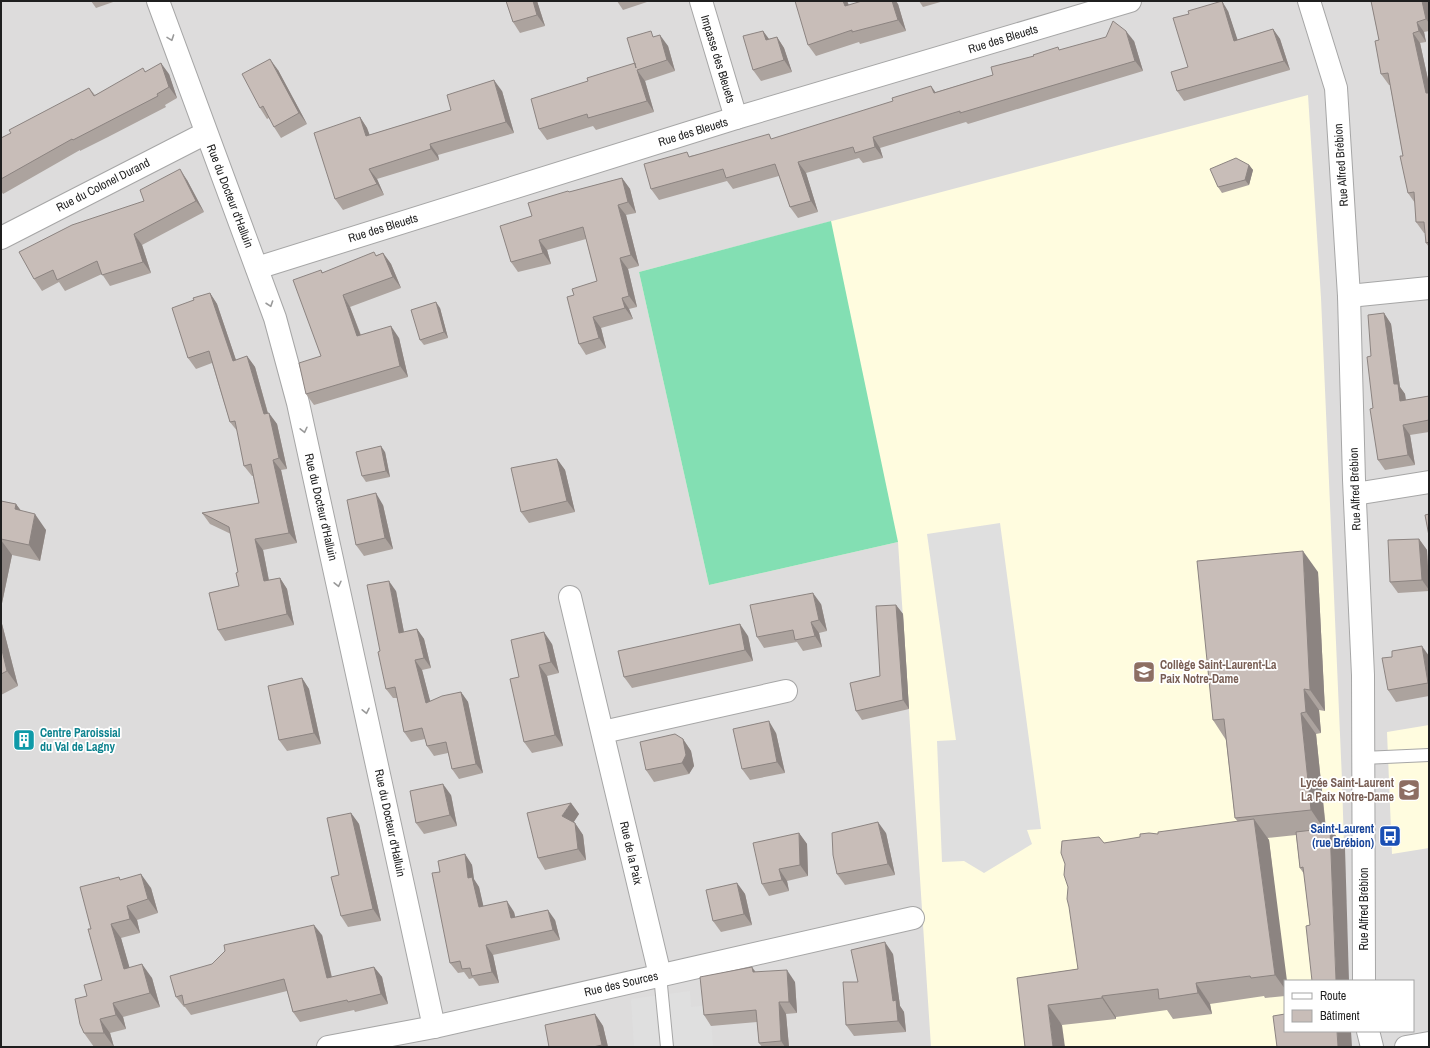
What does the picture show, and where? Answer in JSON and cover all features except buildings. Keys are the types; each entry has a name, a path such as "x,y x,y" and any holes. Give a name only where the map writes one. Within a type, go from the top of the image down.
{"street":[{"name":"Rue du Docteur d'Halluin","path":"158,1 275,318 298,403 434,1026"},
{"name":"Impasse des Bleuets","path":"700,1 736,118"},
{"name":"Rue des Bleuets","path":"257,268 736,118 1130,1"},
{"name":"Rue Alfred Brébion","path":"1309,1 1336,88 1349,296 1355,494 1363,675 1364,980"},
{"name":"Rue du Colonel Durand","path":"1,238 206,133"},
{"path":"1349,296 1429,288"},
{"path":"1355,494 1429,482"},
{"name":"Rue de la Paix","path":"570,597 660,974"},
{"path":"603,732 786,691"},
{"name":"Rue des Sources","path":"328,1047 434,1026 913,918"},
{"path":"1368,1032 1372,1047"},
{"path":"1406,1047 1429,1043"}],"lane":[{"path":"1363,758 1429,755"},
{"path":"660,974 667,1047"}],"shaded area":[{"path":"1,1 1429,1 1429,1047 1,1047"},
{"path":"1308,95 1321,298 1342,780 1348,980 1284,980 1284,1032 1350,1047 931,1047 898,542 709,585 639,272"},
{"path":"1000,523 1041,829 1027,830 1032,844 984,873 964,861 942,862 937,741 956,740 927,534"},
{"name":"Lycée Saint-Laurent La Paix Notre-Dame","path":"1429,725 1429,848 1392,854 1387,732"},
{"path":"690,991 691,1007 710,1005 713,1047 634,1047 631,999"}],"green space":[{"path":"831,221 898,542 709,585 639,272"}],"place":[{"name":"Collège Saint-Laurent-La Paix Notre-Dame","path":"1144,672"},
{"name":"Centre Paroissial du Val de Lagny","path":"24,740"},
{"name":"Lycée Saint-Laurent La Paix Notre-Dame","path":"1409,790"},
{"name":"Saint-Laurent (rue Brébion)","path":"1390,836"}]}
